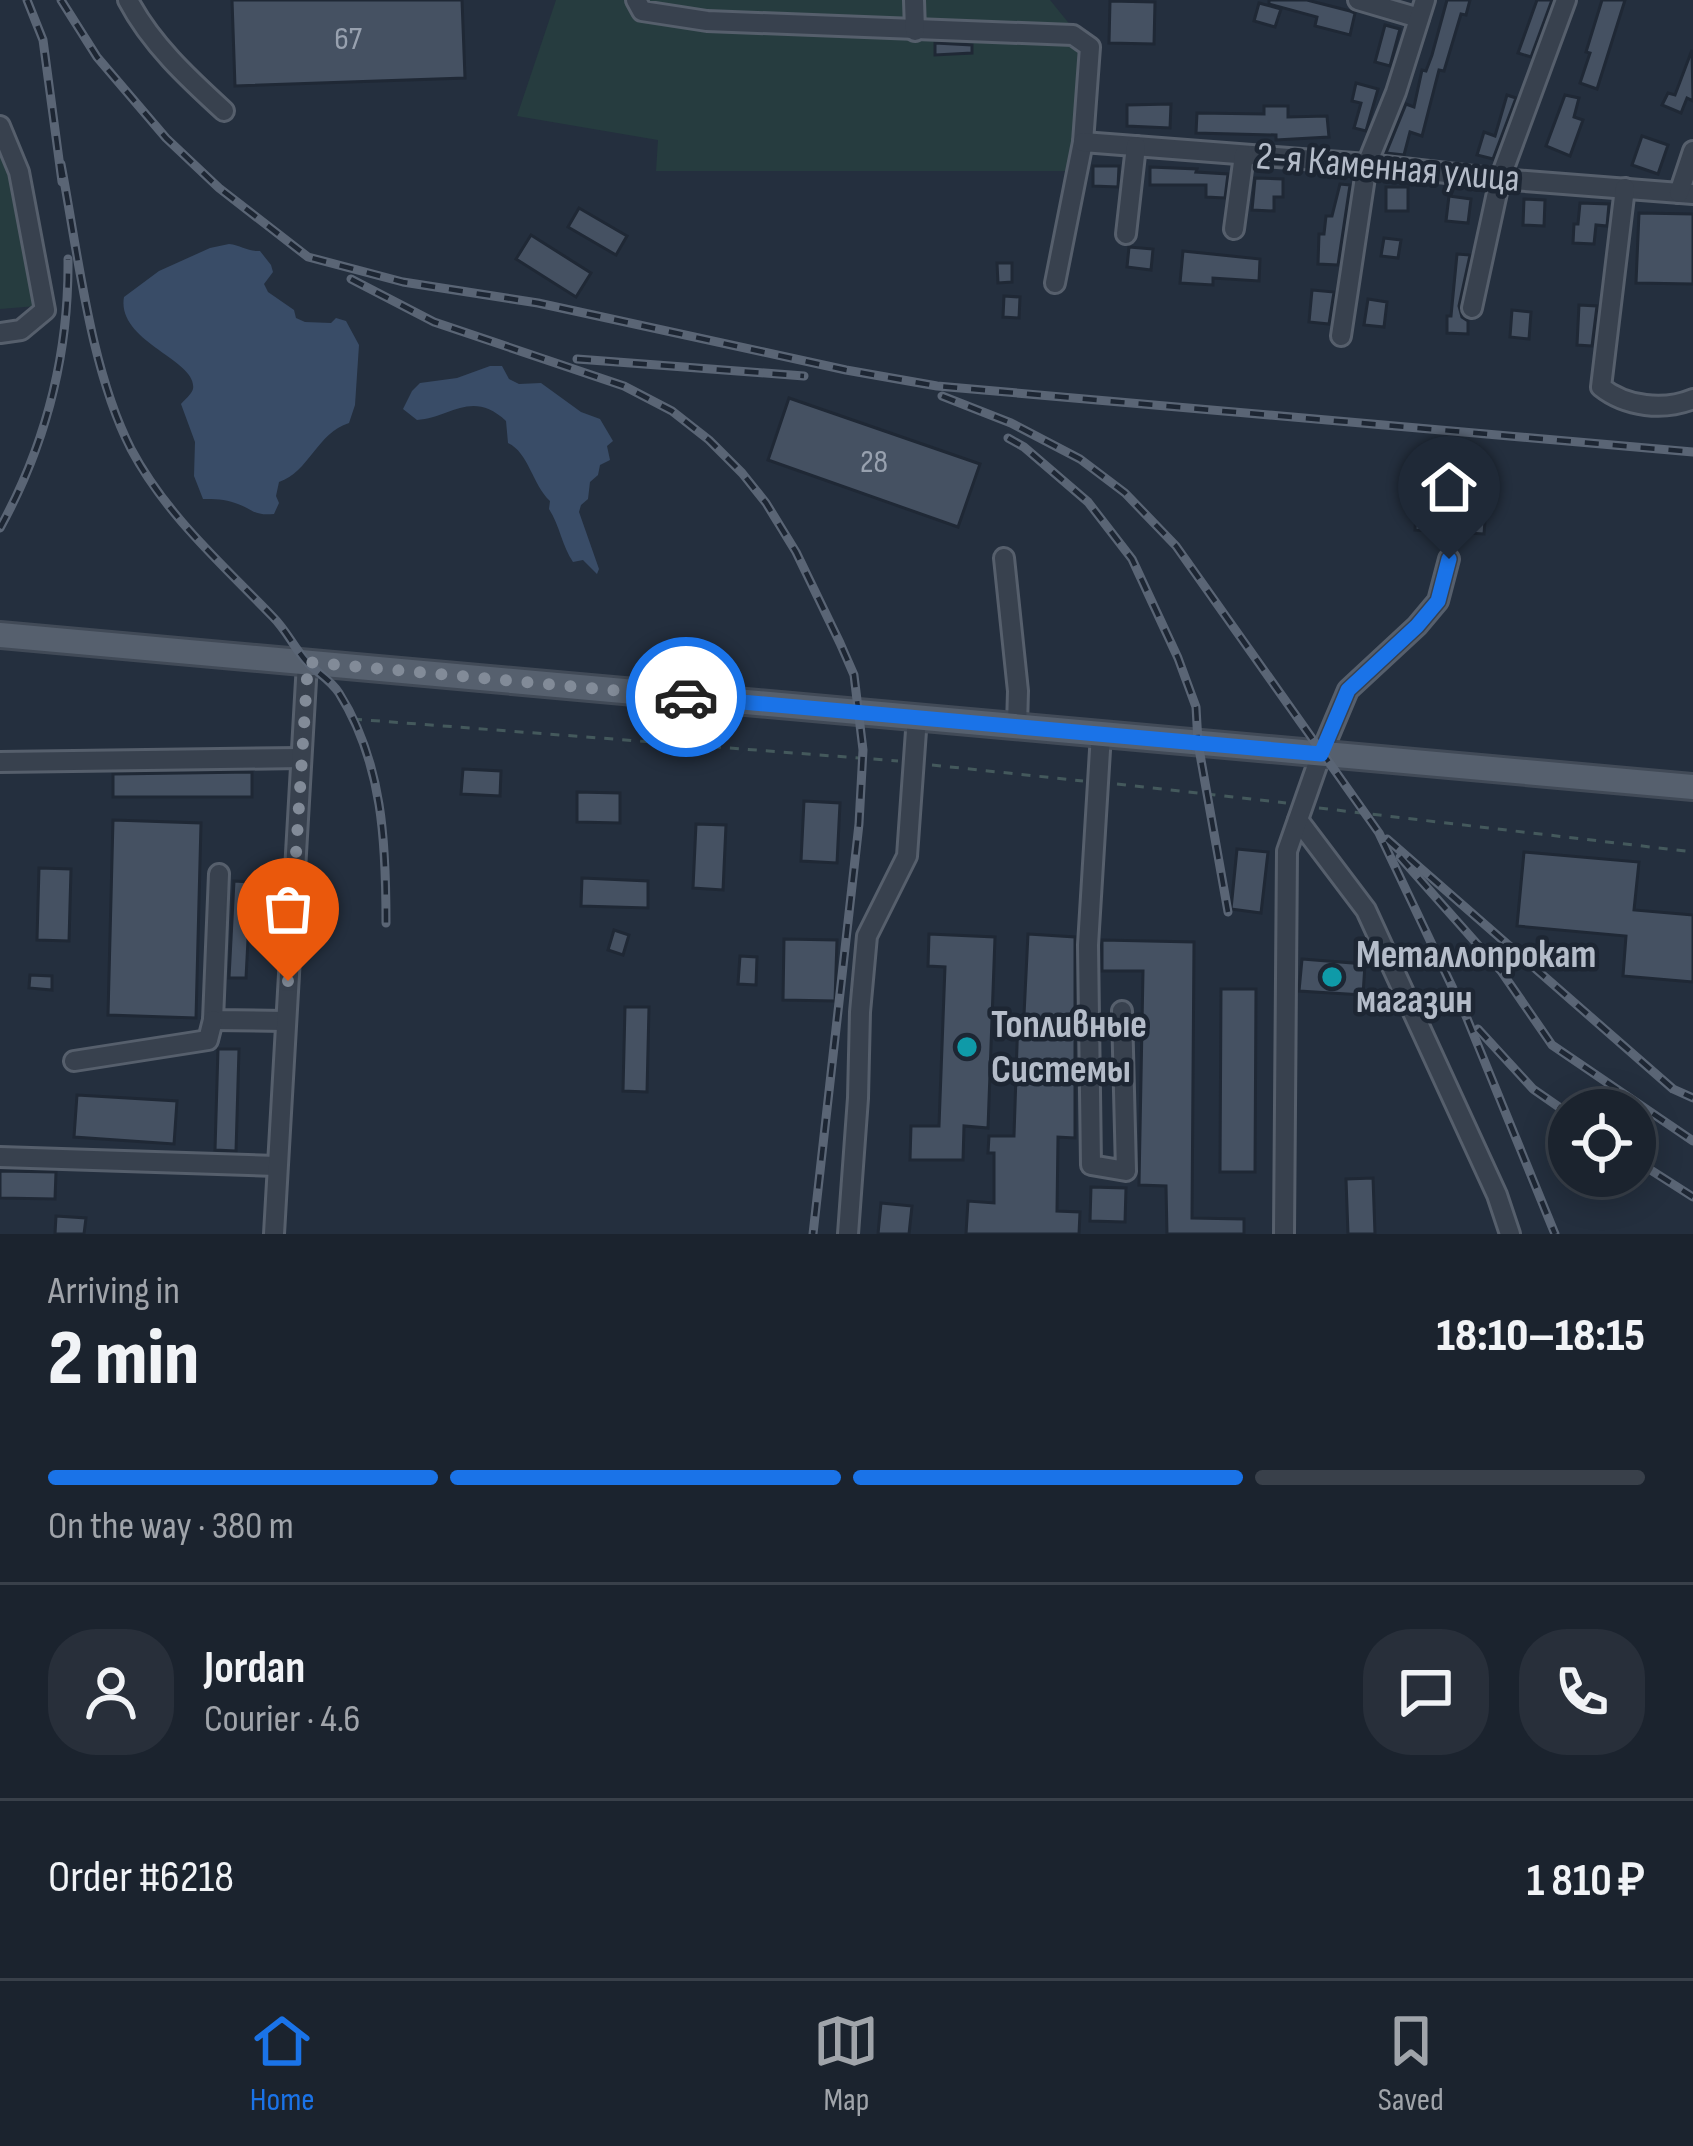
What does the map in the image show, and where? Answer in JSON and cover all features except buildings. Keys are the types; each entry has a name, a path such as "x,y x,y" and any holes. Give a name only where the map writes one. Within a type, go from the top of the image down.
{"main road":[{"path":"0,635 1693,787"}],"street":[{"path":"128,0 177,67 224,111"},
{"path":"636,0 642,11 707,22 1072,35 1090,47 1083,142 1055,283"},
{"path":"914,0 914,31"},
{"path":"1341,335 1367,164 1422,9 1358,0"},
{"path":"1472,308 1500,178 1566,0"},
{"path":"0,126 19,172 45,310 21,330 0,333"},
{"name":"2-я Каменная улица","path":"1083,142 1686,194"},
{"path":"1126,234 1136,146"},
{"path":"1686,194 1693,151"},
{"path":"1234,229 1244,155"},
{"path":"1625,188 1601,387 1624,403 1678,405 1693,399"},
{"path":"1004,558 1018,691 1017,726"},
{"path":"1284,1234 1287,851 1348,690 1438,601 1449,559"},
{"path":"274,1234 308,662"},
{"path":"848,1234 867,936 907,856 917,717"},
{"path":"1101,734 1088,945 1091,1166 1126,1171 1122,1010"},
{"path":"0,762 302,758"},
{"path":"1301,813 1366,910 1497,1195 1510,1234"},
{"path":"74,1061 208,1040 220,874"},
{"path":"213,1020 285,1021"},
{"path":"0,1157 276,1166"}],"path":[{"path":"353,719 914,763 1208,792 1301,813 1693,853"}],"green space":[{"path":"556,0 1050,0 1084,42 1080,122 1071,171 656,171 658,140 517,116"},
{"path":"0,145 10,165 37,306 0,309"}],"water":[{"path":"229,244 260,251 273,272 264,284 268,292 294,310 296,318 346,321 359,345 355,405 349,423 329,435 298,470 279,482 274,514 203,499 194,476 195,442 181,404 193,389 191,379 132,326 125,313 124,297 159,271"},
{"path":"502,366 509,379 519,384 541,383 581,412 600,419 613,441 607,446 610,460 600,465 579,512 597,574 583,560 573,562 569,556 550,501 521,454 508,443 506,421 482,407 417,420 403,409 420,383 457,378"}],"railway":[{"path":"27,0 43,40 62,182"},
{"path":"61,0 97,57 166,138 219,188 308,257 403,282 538,303 937,386 1693,452"},
{"path":"61,164 95,347 131,449 178,517 278,622 306,661 336,688 354,720 379,804 386,923"},
{"path":"0,528 30,464 52,398 64,330 68,259"},
{"path":"351,279 434,322 624,386 672,411 742,473 796,552 854,675 863,750 859,824 813,1234"},
{"path":"577,359 804,376"},
{"path":"942,396 1011,423 1080,459 1125,493 1176,546 1379,833 1466,1016 1555,1234"},
{"path":"1008,438 1088,502 1132,559 1178,658 1196,707 1228,912"},
{"path":"1387,839 1673,1089 1693,1098"},
{"path":"1400,857 1501,971 1552,1045 1693,1141"},
{"path":"1478,1029 1548,1099"},
{"path":"1656,1173 1693,1197"}],"way so far":[{"path":"288,981 308,662 686,697"}],"place":[{"name":"Металлопрокат магазин","path":"1332,977"},
{"name":"Топливные Системы","path":"967,1047"}],"route":[{"path":"686,697 1321,754 1348,690 1438,601 1449,559"}]}
